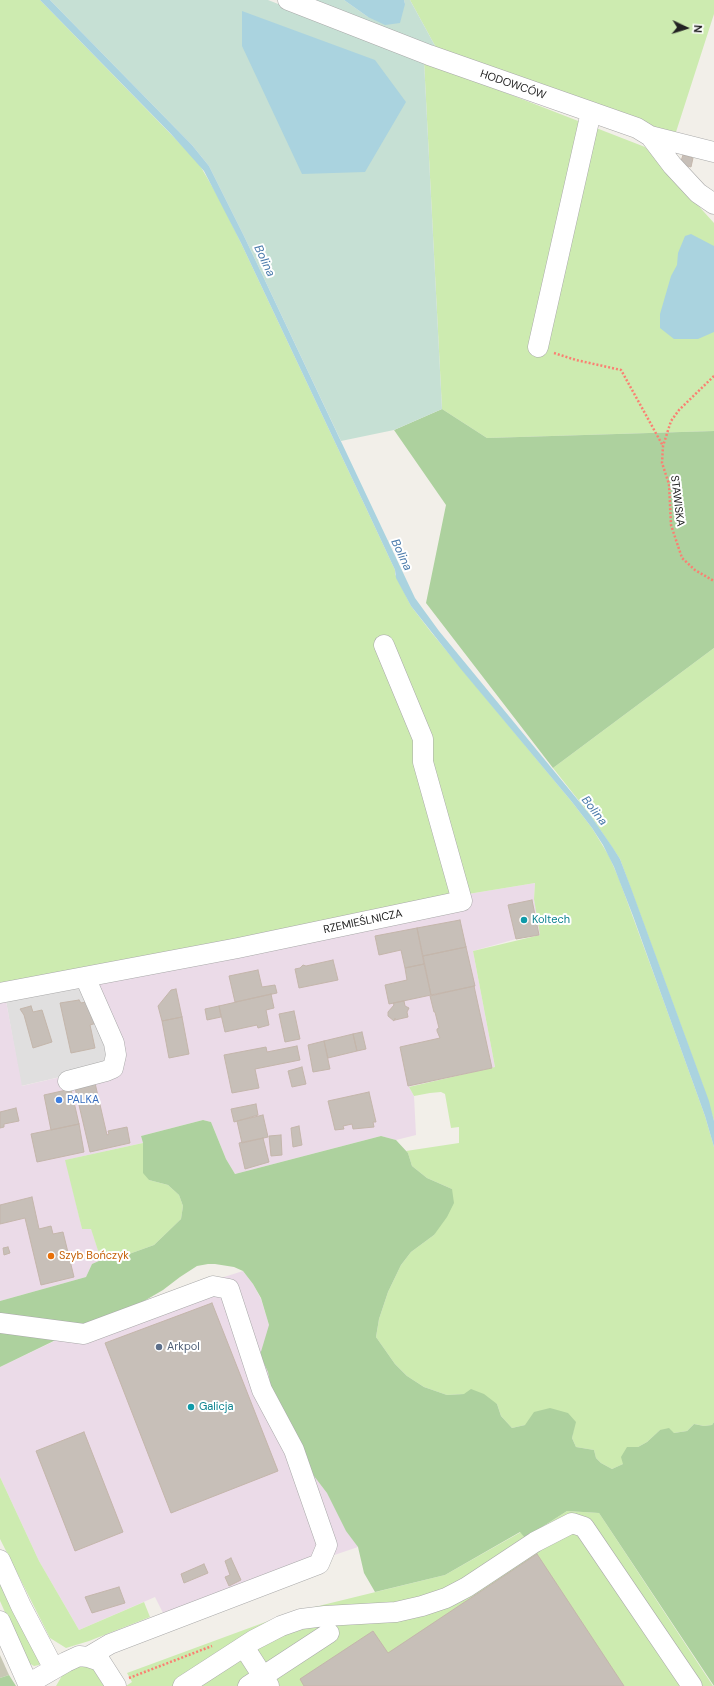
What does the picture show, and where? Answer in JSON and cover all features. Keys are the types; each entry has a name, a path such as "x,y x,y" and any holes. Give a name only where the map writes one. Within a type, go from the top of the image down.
{"street":[{"name":"HODOWCÓW","path":"288,0 429,55 637,128 650,136 672,166 698,193 714,204"},
{"path":"538,347 591,112"},
{"path":"650,136 714,152"},
{"name":"RZEMIEŚLNICZA","path":"0,993 238,948 462,901 423,762 423,739 384,645"},
{"path":"68,1082 106,1072 113,1068 116,1056 114,1043 85,977"},
{"path":"0,1324 84,1334 213,1286 229,1289 262,1390 294,1450 327,1545 319,1564 110,1644 88,1657"},
{"path":"183,1686 267,1632 301,1619 325,1616 396,1612 422,1606 446,1598 467,1587 534,1542 572,1523 584,1527 692,1686"},
{"path":"0,1560 21,1606 54,1669"},
{"path":"0,1622 29,1685 54,1669 79,1656 88,1657 100,1662 116,1686"},
{"path":"244,1647 260,1683 329,1633"}],"path":[{"path":"538,347 576,360 621,370 663,446"},
{"name":"STAWISKA","path":"714,376 679,410 672,421 663,446 662,463 669,484 671,525 676,544 682,558 695,570 714,580"}],"shaded area":[{"path":"50,0 268,0 424,61 442,409 394,430 341,441 244,236 209,166 192,145"},
{"path":"310,0 344,0 368,17 405,4 404,0 410,0 439,53"},
{"path":"535,883 534,899 541,935 516,939 473,951 495,1067 409,1087 414,1096 416,1135 396,1140 381,1136 235,1174 226,1159 211,1122 203,1120 141,1136 143,1143 66,1160 82,1229 91,1228 101,1260 92,1264 86,1277 0,1301 0,1002 6,1001 22,1086 108,1066 111,1046 83,985 468,894"},
{"path":"83,985 105,1024 108,1066 21,1086 6,1001"},
{"path":"243,1271 253,1284 261,1299 269,1325 358,1547 163,1613 155,1597 79,1630 39,1561 0,1477 0,1367 86,1326 139,1304"},
{"path":"0,1655 9,1675 0,1678"}],"green space":[{"path":"0,0 40,0 198,162 220,200 241,243 411,606 572,802 592,828 609,856 619,879 664,1002 705,1116 714,1147 714,1422 712,1425 704,1426 694,1424 687,1431 674,1433 660,1430 647,1442 638,1447 623,1464 612,1469 601,1463 596,1458 594,1450 576,1447 572,1438 575,1422 525,1425 512,1428 501,1416 497,1404 464,1394 447,1395 424,1387 407,1376 395,1364 376,1337 379,1319 388,1292 401,1265 411,1252 434,1235 452,1189 427,1178 412,1166 406,1151 459,1143 459,1127 451,1128 445,1094 441,1092 414,1096 409,1087 495,1067 473,951 540,935 534,899 535,883 468,894 464,888 419,904 0,986"},
{"path":"410,0 714,0 714,14 676,132 639,122 439,53"},
{"path":"424,61 645,147 714,223 714,431 487,438 442,409"},
{"path":"442,409 487,438 714,431 714,648 553,768 426,603 446,505 394,430"},
{"path":"714,648 714,1121 703,1086 620,859 591,816 553,768"},
{"path":"203,1120 211,1122 226,1159 235,1174 381,1136 396,1140 408,1153 412,1166 427,1178 452,1189 454,1203 447,1217 434,1235 411,1252 401,1265 388,1292 379,1319 376,1337 395,1364 407,1376 424,1387 447,1395 464,1394 471,1389 484,1394 497,1404 501,1416 512,1428 525,1425 534,1412 550,1408 568,1413 576,1422 572,1438 576,1447 594,1450 596,1458 601,1463 612,1469 623,1464 621,1457 627,1447 638,1447 647,1442 660,1430 669,1428 674,1433 687,1431 694,1424 704,1426 712,1425 714,1422 714,1686 599,1513 567,1511 525,1538 520,1532 445,1575 375,1592 364,1573 358,1547 346,1531 327,1493 314,1476 273,1397 268,1372 260,1355 269,1325 261,1298 243,1271 234,1267 215,1264 197,1266 163,1290 139,1304 86,1326 0,1319 0,1301 86,1277 92,1264 101,1260 129,1254 154,1245 181,1219 183,1206 179,1195 168,1185 149,1180 143,1173 143,1143 141,1136"},
{"path":"143,1143 149,1180 168,1185 179,1195 183,1206 181,1219 154,1245 129,1254 101,1260 91,1229 82,1229 65,1160"},
{"path":"0,1327 64,1336 0,1367"},
{"path":"0,1477 39,1561 79,1630 144,1602 150,1617 89,1641 66,1648 50,1638 0,1539"},
{"path":"567,1511 599,1513 713,1686 126,1686 132,1682 127,1673 290,1613 445,1575 521,1532 525,1538"},
{"path":"0,1574 42,1662 39,1665 34,1666 27,1662 0,1601"},
{"path":"83,1664 92,1667 104,1686 56,1686 63,1674"},
{"path":"9,1675 16,1686 0,1686 0,1678"}],"water":[{"path":"40,0 50,0 192,145 209,166 244,236 415,598 439,631 591,816 620,859 709,1101 714,1121 714,1147 705,1116 633,916 614,867 603,845 572,802 460,668 411,606 396,578 395,570 241,243 204,171 171,134"},
{"path":"344,0 404,0 405,4 400,23 385,25 368,17"},
{"path":"242,11 375,60 406,102 365,172 302,174 242,46"},
{"path":"691,234 714,246 714,332 698,339 674,339 660,328 660,314 671,276 677,265 678,253 685,236"}],"building":[{"path":"683,155 693,158 691,167 680,164"},
{"name":"Koltech","path":"532,900 539,935 516,939 508,905"},
{"path":"460,920 466,947 423,956 417,928"},
{"path":"417,928 424,964 405,968 401,950 379,955 375,936"},
{"path":"466,947 475,986 431,995 423,956"},
{"path":"333,960 338,980 299,988 295,969 300,968 303,965 306,966"},
{"path":"424,964 431,995 389,1004 385,985 407,980 405,968"},
{"path":"258,970 262,987 275,985 277,993 235,1002 229,976"},
{"path":"474,986 492,1068 408,1086 400,1047 440,1038 437,1031 439,1028 430,996"},
{"path":"176,989 182,1017 162,1021 158,1006 171,990"},
{"path":"271,994 274,1008 266,1010 269,1025 258,1028 257,1025 225,1032 219,1006"},
{"path":"79,1000 81,1003 91,1001 100,1022 90,1025 95,1048 71,1053 60,1003"},
{"path":"404,1001 405,1006 409,1008 407,1012 408,1017 395,1020 395,1018 394,1021 388,1016 388,1012 394,1005 393,1003"},
{"path":"31,1006 33,1012 42,1010 52,1042 33,1048 24,1015 20,1009"},
{"path":"219,1006 221,1017 207,1020 205,1009"},
{"path":"294,1011 300,1039 285,1042 279,1014"},
{"path":"182,1017 189,1054 169,1058 162,1021"},
{"path":"362,1032 366,1049 357,1051 353,1034"},
{"path":"353,1034 357,1051 328,1058 324,1041"},
{"path":"324,1041 330,1069 313,1072 308,1045"},
{"path":"297,1046 300,1060 255,1069 259,1088 232,1093 224,1055 266,1047 267,1052"},
{"path":"302,1067 306,1084 292,1087 288,1071"},
{"path":"95,1083 107,1135 109,1134 108,1131 127,1127 130,1143 90,1152 75,1088"},
{"path":"71,1089 79,1124 51,1130 44,1095"},
{"path":"369,1092 376,1122 373,1122 374,1127 353,1129 352,1124 343,1126 344,1129 335,1130 328,1101"},
{"path":"256,1104 258,1115 234,1122 231,1109"},
{"path":"16,1108 19,1121 4,1124 4,1127 0,1128 0,1112"},
{"path":"263,1115 268,1137 242,1143 237,1121"},
{"path":"79,1124 84,1152 37,1162 31,1134"},
{"path":"299,1126 302,1145 293,1147 291,1128"},
{"path":"281,1135 282,1155 271,1156 269,1136"},
{"path":"263,1138 269,1162 245,1169 239,1143"},
{"name":"Szyb Bończyk","path":"32,1197 39,1229 51,1226 53,1234 63,1232 74,1277 41,1285 25,1218 0,1224 0,1205"},
{"path":"8,1247 10,1253 4,1255 3,1248"},
{"name":"Galicja","path":"212,1303 278,1471 171,1513 105,1343"},
{"path":"84,1432 123,1532 75,1551 36,1451"},
{"path":"537,1554 624,1686 304,1686 300,1679 373,1631 388,1653"},
{"path":"231,1558 241,1580 229,1586 225,1577 230,1575 225,1561"},
{"path":"204,1564 208,1573 184,1583 181,1574"},
{"path":"119,1587 125,1603 92,1613 85,1597"}],"place":[{"name":"Koltech","path":"524,920"},
{"name":"PALKA","path":"59,1100"},
{"name":"Szyb Bończyk","path":"51,1256"},
{"name":"Arkpol","path":"159,1347"},
{"name":"Galicja","path":"191,1407"}],"water label":[{"name":"Bolina","path":"264,261"},
{"name":"Bolina","path":"401,555"},
{"name":"Bolina","path":"594,811"}]}
